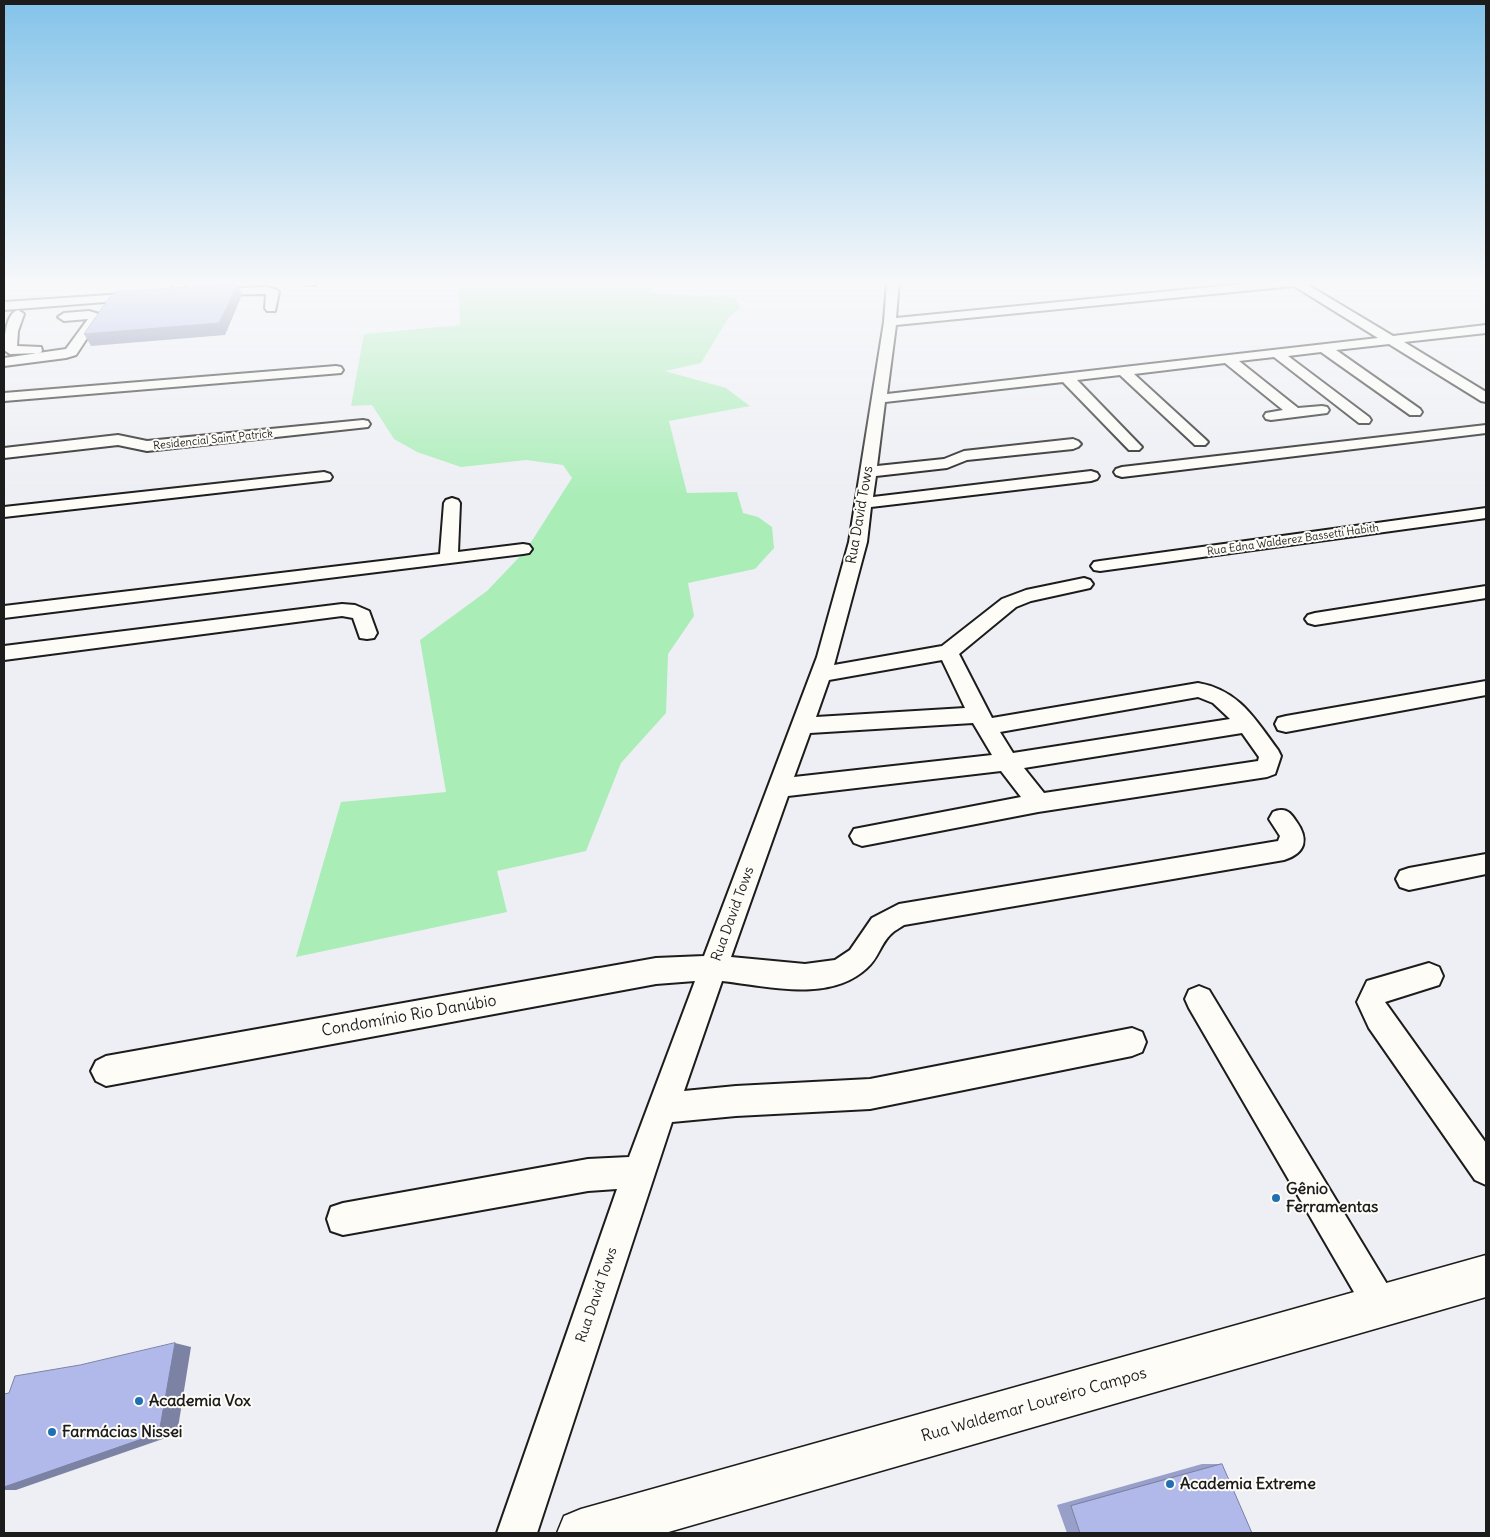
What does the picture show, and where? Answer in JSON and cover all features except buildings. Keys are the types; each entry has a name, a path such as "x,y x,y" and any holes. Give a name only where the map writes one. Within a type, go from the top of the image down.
{"main road":[{"name":"Rua Waldemar Loureiro Campos","path":"581,1533 1486,1276"}],"street":[{"path":"4,362 58,356 69,353"},
{"name":"Rua David Tows","path":"517,1533 639,1172 821,674 858,542 885,353"},
{"path":"878,399 1269,353"},
{"path":"1276,353 1364,420"},
{"path":"1331,353 1415,412"},
{"path":"1412,353 1486,398"},
{"path":"1227,358 1295,413"},
{"path":"4,397 336,370"},
{"path":"1122,370 1200,442"},
{"path":"1066,377 1134,447"},
{"path":"1272,416 1322,410"},
{"name":"Residencial Saint Patrick","path":"4,453 118,440 130,441 139,446 147,446 363,424"},
{"path":"1122,472 1486,429"},
{"path":"868,472 947,463 964,456 1073,444"},
{"path":"864,503 1091,476"},
{"path":"4,512 324,477"},
{"path":"449,558 452,503"},
{"name":"Rua Edna Walderez Bassetti Habith","path":"1100,566 1486,513"},
{"path":"4,612 523,549"},
{"path":"821,674 948,652 1009,603 1026,596 1084,584"},
{"path":"1315,619 1486,592"},
{"path":"4,653 342,610 355,611 362,615 367,633"},
{"path":"948,652 983,721 1007,762 1038,803"},
{"path":"1286,724 1486,688"},
{"path":"802,726 983,721 1198,690 1211,691 1221,696 1247,724 1270,756 1267,768 1038,803 862,836"},
{"path":"779,788 1007,762 1247,724"},
{"name":"Condomínio Rio Danúbio","path":"106,1071 656,971 713,968 805,978 840,972 859,960 881,926 899,915 1284,850 1292,844 1292,834 1282,820"},
{"path":"1409,879 1486,864"},
{"path":"1428,976 1377,990 1371,1002 1379,1018 1486,1169"},
{"path":"1199,999 1381,1306"},
{"path":"662,1108 736,1101 870,1094 1132,1042"},
{"path":"343,1219 588,1175 639,1172"}],"green space":[{"path":"361,353 707,353 701,363 665,371 726,388 750,406 669,421 687,493 737,492 743,513 758,517 772,527 774,548 755,569 688,583 694,616 668,654 666,713 621,763 586,851 497,871 507,912 296,957 341,802 446,792 420,640 487,591 526,550 572,478 563,465 526,460 461,467 417,452 394,439 372,405 351,406"}],"place":[{"name":"Gênio Ferramentas","path":"1276,1198"},
{"name":"Academia Vox","path":"139,1401"},
{"name":"Farmácias Nissei","path":"52,1432"},
{"name":"Academia Extreme","path":"1170,1484"}]}
